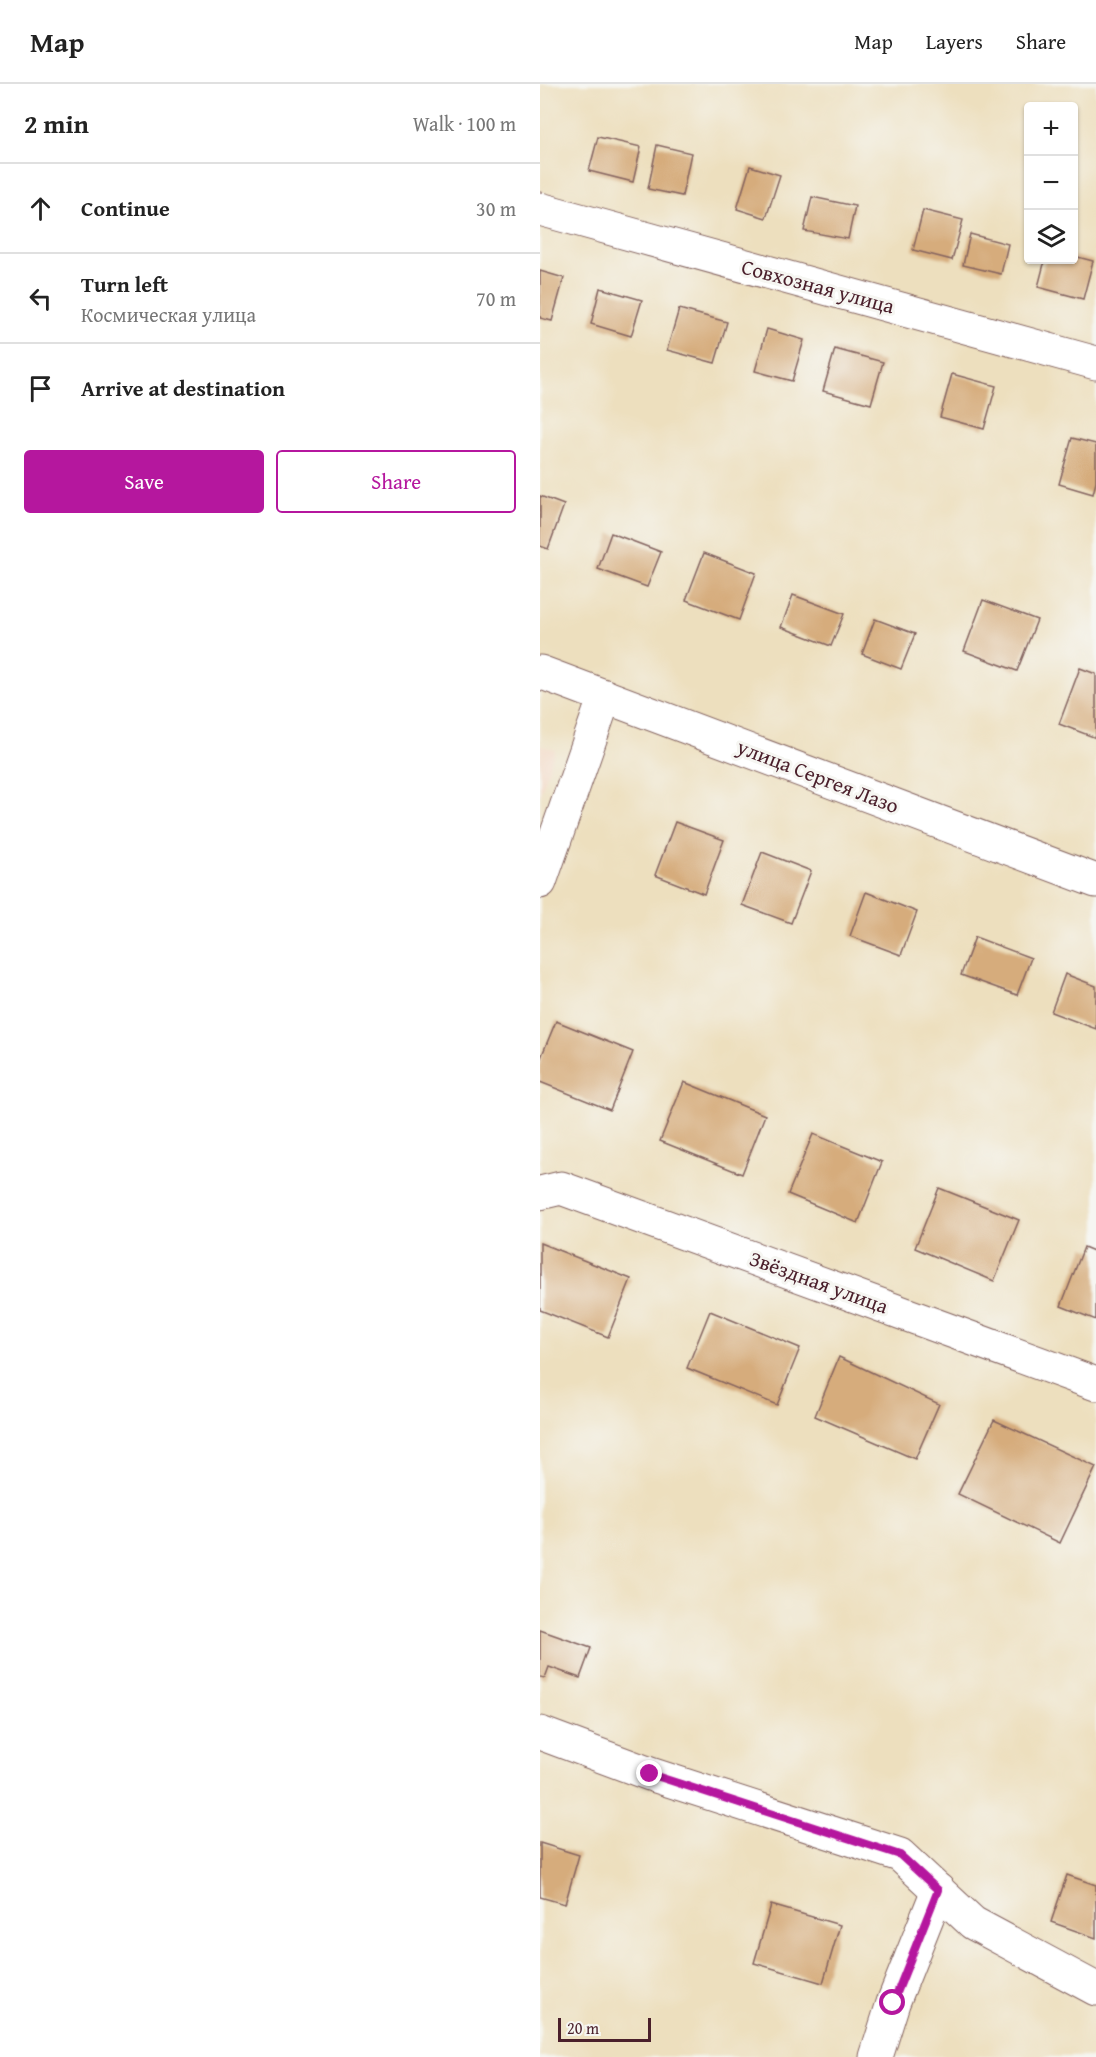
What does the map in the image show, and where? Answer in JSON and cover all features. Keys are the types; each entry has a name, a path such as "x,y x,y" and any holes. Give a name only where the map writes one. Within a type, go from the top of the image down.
{"street":[{"name":"Совхозная улица","path":"540,209 1096,363"},
{"name":"улица Сергея Лазо","path":"540,672 1096,881"},
{"path":"540,882 605,696"},
{"name":"Звёздная улица","path":"540,1193 561,1188 1096,1384"},
{"path":"540,1733 650,1774 900,1855 973,1923 1096,1989"},
{"path":"876,2057 893,2003 938,1890"}],"shaded area":[{"path":"540,745 555,750 540,795"}],"building":[{"path":"598,137 641,147 633,182 589,171"},
{"path":"657,145 691,153 682,196 648,189"},
{"path":"750,166 780,175 766,218 737,209"},
{"path":"812,197 855,206 848,239 804,231"},
{"path":"923,210 963,220 952,260 913,250"},
{"path":"970,234 1008,244 1001,274 963,265"},
{"path":"1078,257 1093,261 1083,299 1038,287 1044,264 1078,264"},
{"path":"540,271 564,278 552,321 540,318"},
{"path":"600,288 642,300 631,336 591,324"},
{"path":"679,309 727,322 715,363 667,350"},
{"path":"767,329 804,340 792,381 755,371"},
{"path":"835,349 883,362 871,404 823,391"},
{"path":"952,374 996,386 984,429 940,417"},
{"path":"1072,438 1096,444 1096,482 1093,494 1059,484"},
{"path":"540,496 564,505 548,549 540,546"},
{"path":"611,533 661,552 647,587 598,569"},
{"path":"704,553 756,573 739,620 686,600"},
{"path":"793,595 844,614 831,646 781,627"},
{"path":"983,600 1037,620 1017,671 964,651"},
{"path":"875,619 915,634 901,669 862,654"},
{"path":"1080,668 1096,674 1096,738 1059,724"},
{"path":"675,822 724,840 704,894 655,875"},
{"path":"762,852 811,871 791,923 742,905"},
{"path":"866,892 917,912 901,955 850,936"},
{"path":"975,937 1031,958 1017,995 961,975"},
{"path":"1065,974 1096,986 1096,1029 1051,1012"},
{"path":"556,1021 633,1052 610,1110 540,1082 540,1060"},
{"path":"684,1082 765,1115 742,1174 660,1141"},
{"path":"813,1134 882,1162 858,1223 788,1194"},
{"path":"939,1188 1019,1220 994,1281 915,1248"},
{"path":"540,1243 631,1279 608,1337 540,1310"},
{"path":"1084,1247 1096,1252 1096,1320 1061,1306"},
{"path":"710,1311 800,1348 777,1405 687,1368"},
{"path":"839,1357 939,1404 915,1459 815,1416"},
{"path":"994,1420 1096,1467 1060,1543 958,1494"},
{"path":"540,1630 591,1648 580,1678 549,1667 545,1678 540,1677"},
{"path":"540,1843 579,1855 565,1904 540,1897"},
{"path":"1067,1875 1096,1885 1096,1938 1051,1922"},
{"path":"771,1905 840,1925 823,1983 754,1963"}],"route":[{"path":"650,1774 900,1855 938,1890 893,2003"}]}
